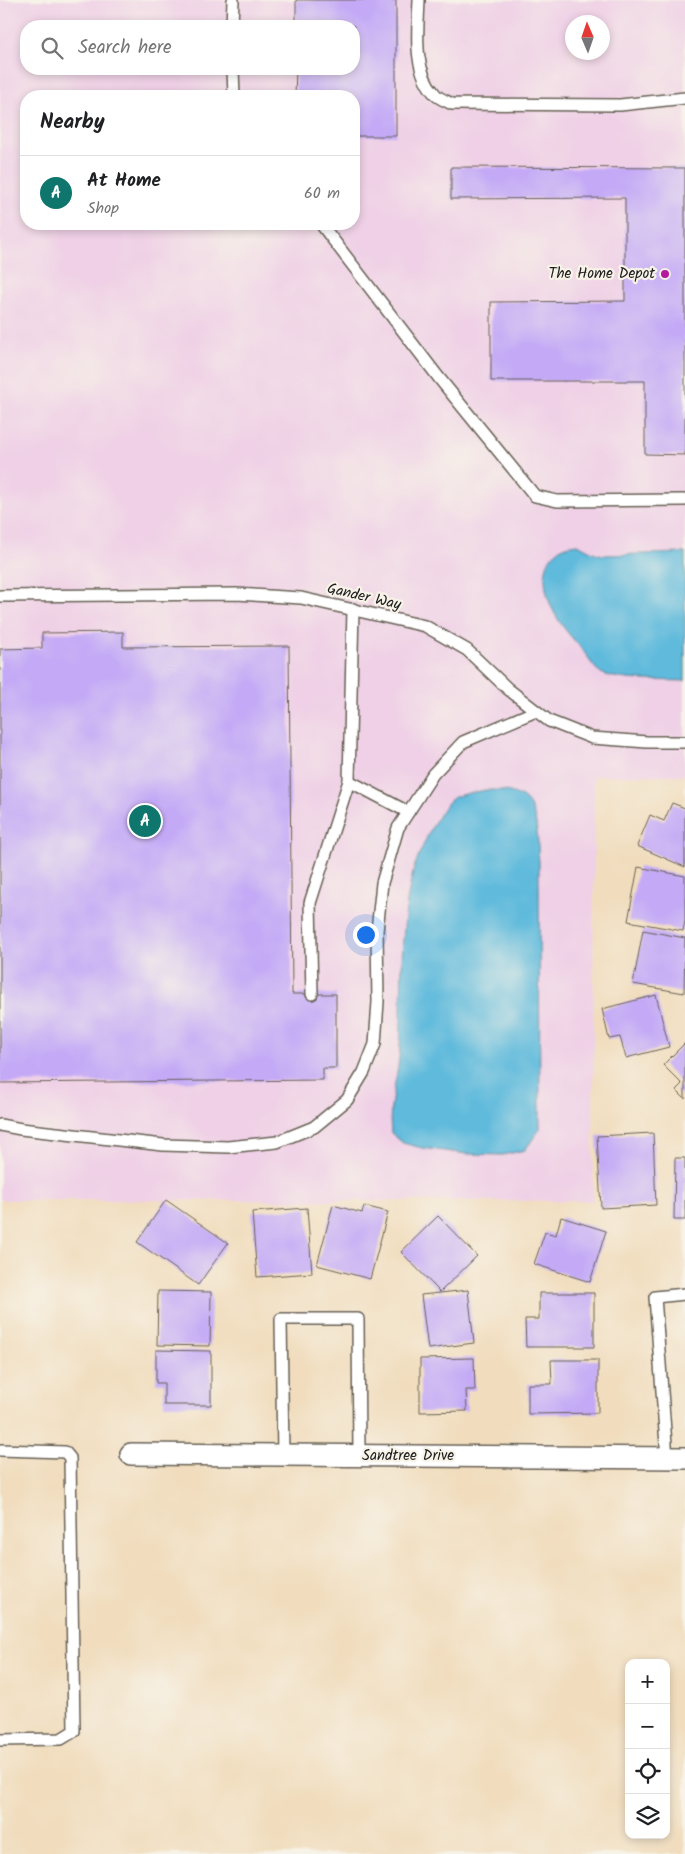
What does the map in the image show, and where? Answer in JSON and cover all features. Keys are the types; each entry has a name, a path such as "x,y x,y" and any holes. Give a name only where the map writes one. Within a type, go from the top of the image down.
{"street":[{"name":"Sandtree Drive","path":"132,1454 676,1458"}],"lane":[{"path":"232,20 233,0"},
{"path":"419,0 418,48 422,74 436,95 452,104 620,105 685,98"},
{"path":"232,75 234,90"},
{"path":"326,230 439,378 535,496 557,501 685,500"},
{"name":"Gander Way","path":"0,596 236,594 300,598 353,609 425,626 468,650 508,689 549,721 592,738 647,742 685,742"},
{"path":"312,994 310,903 349,781 353,609"},
{"path":"0,1125 163,1145 228,1147 277,1142 314,1127 347,1100 364,1072 375,1044 378,1002 377,931 382,883 398,828 433,774 463,742 536,711"},
{"path":"349,781 408,812"},
{"path":"676,1458 655,1297 685,1294"},
{"path":"283,1455 281,1319 358,1319 359,1456"},
{"path":"0,1450 65,1452 70,1458 74,1731 61,1739 0,1740"}],"shaded area":[{"path":"0,0 685,0 685,775 594,776 593,1201 0,1200"}],"water":[{"path":"577,544 604,555 685,553 685,681 619,678 601,673 593,665 560,622 549,602 546,591 546,569 549,560 555,552"},
{"path":"485,790 512,793 526,801 531,808 536,825 539,862 540,1129 525,1150 503,1155 467,1154 422,1148 403,1143 391,1133 390,1122 400,1047 402,955 406,910 415,865 441,811 449,802 455,797 467,793"}],"building":[{"path":"296,0 396,0 396,136 360,136 360,90 295,90 296,75 360,75 360,20 296,20"},
{"path":"451,167 685,168 685,455 645,454 645,381 491,381 491,302 625,301 625,198 451,199"},
{"path":"123,632 123,647 289,646 292,994 336,994 336,1068 323,1068 323,1080 0,1083 0,649 42,648 42,633"},
{"path":"672,803 685,808 685,867 637,846 650,815 664,821"},
{"path":"638,867 685,876 685,921 683,931 628,921"},
{"path":"643,930 685,938 684,993 633,984"},
{"path":"656,995 669,1047 626,1058 620,1037 609,1039 602,1009"},
{"path":"685,1043 685,1099 676,1090 682,1084 663,1065"},
{"path":"653,1133 656,1205 601,1208 597,1136"},
{"path":"675,1158 685,1158 685,1220 674,1220"},
{"path":"166,1200 228,1243 198,1285 137,1242"},
{"path":"333,1205 362,1213 364,1206 388,1212 370,1279 317,1265"},
{"path":"307,1208 312,1273 257,1277 252,1212"},
{"path":"438,1216 477,1256 440,1292 401,1252"},
{"path":"561,1217 606,1231 590,1282 534,1264 545,1232 556,1235"},
{"path":"468,1290 474,1343 428,1349 421,1295"},
{"path":"158,1291 211,1292 210,1346 157,1345"},
{"path":"539,1293 594,1293 594,1347 526,1347 525,1319 539,1319"},
{"path":"156,1350 211,1351 211,1405 164,1405 164,1383 156,1383"},
{"path":"474,1358 475,1390 466,1390 467,1411 420,1412 420,1359"},
{"path":"551,1360 598,1360 598,1413 528,1414 528,1384 552,1384"}],"place":[{"name":"The Home Depot","path":"665,274"},
{"name":"At Home","path":"145,821"}]}
